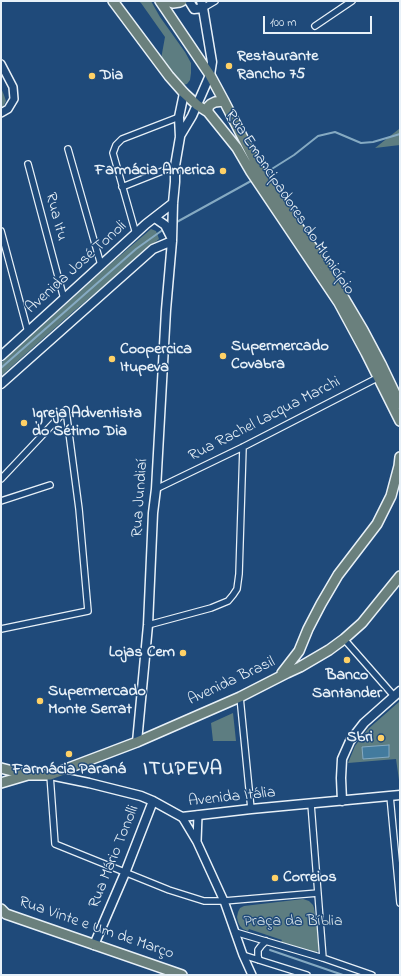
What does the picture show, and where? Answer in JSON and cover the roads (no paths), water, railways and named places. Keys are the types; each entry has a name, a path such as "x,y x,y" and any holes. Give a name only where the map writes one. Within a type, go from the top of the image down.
{"main road":[{"name":"Rua Emancipadores do Município","path":"113,1 157,61 184,93 208,112 237,148 251,172 339,303 400,404"},
{"name":"Rua Emancipadores do Município","path":"160,1 210,75 251,154 268,182 325,266 363,330 400,421"},
{"path":"167,1 173,3 182,1"},
{"path":"189,1 194,9 202,5 212,62 210,75"},
{"name":"Rua Jundiaí","path":"180,137 190,121 210,75"},
{"name":"Rua Jundiaí","path":"137,742 148,625 153,513 156,489 170,231 175,182 175,166 180,137 179,117 184,93"},
{"path":"208,112 208,107 211,104 224,101"},
{"path":"237,148 251,154"},
{"name":"Avenida José Tonoli","path":"1,356 101,265 173,203"},
{"path":"1,384 153,249 170,231 155,218"},
{"path":"279,677 289,666 299,651 308,629 338,575 377,524 391,496 400,458"},
{"name":"Avenida Brasil","path":"50,775 137,742 240,697 300,667 344,639 362,623 400,576"},
{"path":"299,651 306,657 320,655"},
{"path":"342,801 342,759 350,741 364,723 397,694"},
{"path":"1,768 28,775 50,775"},
{"path":"1,783 28,775"},
{"name":"Avenida Itália","path":"50,775 141,796 182,817 250,809 400,796"},
{"name":"Rua Mário Tonolli","path":"94,945 125,873 153,801"},
{"name":"Rua Vinte e Um de Março","path":"1,910 6,914 182,975"}],"street":[{"path":"202,5 214,1"},
{"path":"314,26 352,1"},
{"path":"1,64 13,87 14,100 8,108 1,113"},
{"path":"136,234 113,153 116,145 122,139 179,117"},
{"path":"68,149 101,265"},
{"name":"Rua Itu","path":"28,164 64,299"},
{"path":"122,187 175,166"},
{"path":"1,231 28,332"},
{"name":"Rua Rachel Lacqua Marchi","path":"156,489 243,447 382,376"},
{"path":"1,479 66,410 79,508 88,612 1,629"},
{"path":"148,625 211,608 228,601 237,589 239,574 243,447"},
{"path":"1,501 50,485"},
{"path":"344,639 397,694"},
{"path":"240,697 250,809"},
{"path":"50,775 55,844 169,890 204,901 224,901 318,893"},
{"path":"390,796 400,903"},
{"path":"311,804 323,958"},
{"path":"197,842 198,815"},
{"path":"182,817 197,842 224,901 243,955 252,975"},
{"path":"235,932 323,958 372,975"},
{"path":"259,960 258,950 266,941"},
{"path":"243,955 307,975"}],"water":[{"path":"389,745 389,757 363,759 362,747"}],"waterway":[{"path":"267,172 294,155 318,136 335,132 361,143 373,142 400,134"},
{"path":"175,223 251,181"},
{"path":"1,368 136,249 164,229"},
{"path":"270,950 343,975"}],"place":[{"name":"Restaurante Rancho 75","path":"229,66"},
{"name":"Dia","path":"92,76"},
{"name":"Farmácia America","path":"223,171"},
{"name":"Supermercado Covabra","path":"223,356"},
{"name":"Coopercica Itupeva","path":"112,359"},
{"name":"Igreja Adventista do Sétimo Dia","path":"24,423"},
{"name":"Lojas Cem","path":"183,653"},
{"name":"Banco Santander","path":"347,660"},
{"name":"Supermercado Monte Serrat","path":"40,701"},
{"name":"Sbri","path":"381,738"},
{"name":"Farmácia Paraná","path":"69,754"},
{"name":"Correios","path":"275,878"}],"district":[{"name":"ITUPEVA","path":"183,771"}],"park label":[{"name":"Praça da Bíblia","path":"293,922"}]}
